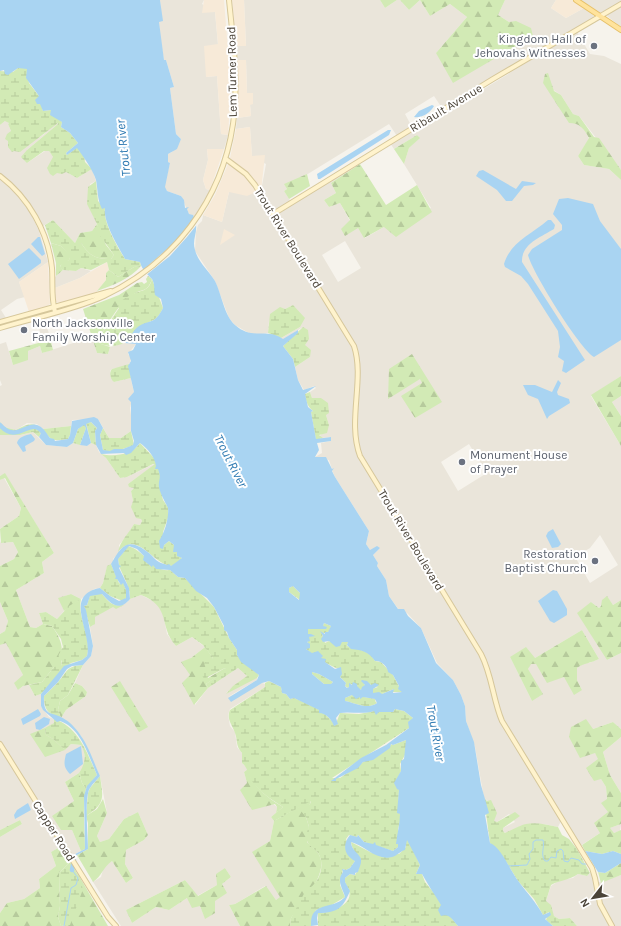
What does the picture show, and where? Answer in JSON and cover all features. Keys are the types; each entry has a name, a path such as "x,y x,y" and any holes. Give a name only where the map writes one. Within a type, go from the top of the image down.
{"main road":[{"path":"576,0 621,30"}],"street":[{"name":"Lem Turner Road","path":"0,328 115,290 140,275 167,254 198,218 214,190 226,159 233,124 235,96 229,0"},
{"name":"Ribault Avenue","path":"273,214 493,79 602,17 621,4"},
{"name":"Trout River Boulevard","path":"226,159 251,179 355,349 357,366 355,432 360,456 481,654 486,667 495,703 502,721 589,862 595,878 600,904 612,926"},
{"path":"0,176 13,187 26,203 43,234 51,263 54,309"},
{"name":"Lem Turner Road","path":"0,322 54,309"},
{"name":"Capper Road","path":"0,744 108,917 112,926"},
{"name":"Capper Road","path":"108,917 116,926"}],"shaded area":[{"path":"160,0 204,0 202,4 215,12 218,45 206,77 217,76 221,134 228,135 224,149 207,149 208,160 203,180 206,189 210,190 205,202 194,217 189,214 181,196 167,191 164,187 170,163 168,162 168,154 172,152 181,139 176,134 170,88 174,87 166,60 164,60 160,38 159,21 162,21"},
{"path":"204,0 224,0 231,89 228,135 221,134 217,76 206,77 204,46 218,44 215,12 202,13"},
{"path":"232,0 244,0 246,46 236,46"},
{"path":"244,0 380,0 385,8 397,0 400,0 409,10 420,0 430,16 450,4 467,17 436,53 509,22 498,15 505,0 556,0 551,8 566,18 584,8 594,16 592,19 442,108 434,96 405,114 412,127 397,136 389,124 298,180 285,184 287,189 284,191 291,202 274,210 261,191 266,164 252,157 250,127 236,129 237,118 251,116 250,104 253,104 247,93 246,60 236,60 236,46 246,46"},
{"path":"556,0 572,0 584,8 566,18 551,8"},
{"path":"580,0 621,0 621,3 600,13"},
{"path":"621,6 621,27 607,16 609,13"},
{"path":"577,32 590,54 604,56 621,64 621,170 579,116 573,114 561,95 543,83 577,123 585,130 589,139 578,156 584,165 609,169 621,180 621,376 591,396 621,446 621,600 613,605 607,597 599,608 591,602 607,660 621,653 621,729 613,722 593,729 595,753 599,759 601,779 606,787 608,812 600,833 580,846 507,727 500,711 489,669 362,456 356,433 358,353 277,214 358,162 360,164 331,183 336,193 324,200 329,207 340,203 350,221 358,228 365,238 384,227 431,208 404,164 409,148 419,138 417,135 394,149 390,143 441,115","holes":["345,241 361,268 338,282 322,255","469,444 487,473 458,491 441,462","600,535 618,565 590,583 575,557 590,548","582,630 599,659 589,663 584,663 577,668 577,680 582,690 564,677 536,664 530,664 528,669 532,701 510,657 535,658"]},
{"path":"236,60 246,60 247,93 253,93 253,104 250,105 251,116 237,118"},
{"path":"5,121 8,121 9,123 8,124 11,131 8,141 14,151 43,135 56,123 58,124 27,150 27,163 45,151 49,151 53,157 58,173 66,172 77,178 92,169 96,181 90,184 93,215 97,224 92,231 80,233 75,243 53,220 43,226 22,194 0,173 0,125"},
{"path":"250,127 252,156 265,155 261,191 248,174 230,158 236,129"},
{"path":"207,149 224,149 210,190 206,189 203,180 208,160"},
{"path":"228,164 244,173 258,191 247,196 229,192 222,222 203,215 215,195"},
{"path":"0,179 16,194 30,212 39,231 48,262 19,282 25,297 17,299 1,310 6,318 0,320"},
{"path":"258,191 352,346 356,363 354,435 357,451 478,652 485,668 496,710 561,821 558,827 544,824 527,824 506,833 502,831 503,828 515,822 509,814 497,822 493,821 496,813 493,805 484,798 475,747 466,721 465,706 461,695 453,680 437,663 421,628 407,613 399,610 389,596 386,580 377,566 378,563 373,555 380,548 370,550 366,544 369,531 335,477 332,470 334,468 332,469 329,460 315,457 322,453 321,443 331,441 331,437 319,437 329,425 321,398 312,398 310,392 316,388 314,386 304,390 298,380 295,367 310,357 304,345 306,341 303,327 283,340 281,338 300,327 293,305 285,309 278,309 269,321 268,333 255,335 247,332 235,325 229,318 215,281 195,251 196,232 198,225 202,221 203,215 222,222 229,192"},
{"path":"224,229 235,235 220,245"},
{"path":"48,262 50,304 29,312 19,282"},
{"path":"107,262 109,270 106,273 106,280 95,294 60,303 56,302 55,288 80,278"},
{"path":"81,268 91,271 80,278 55,288 55,277 63,270 76,271"},
{"path":"44,317 49,334 41,336 37,319"},
{"path":"92,337 97,353 108,354 110,347 125,343 136,344 128,354 131,358 130,363 124,367 112,369 110,371 114,382 131,378 134,392 130,408 132,422 131,431 121,438 109,438 98,419 72,420 71,426 43,429 37,424 27,423 16,430 4,427 0,422 0,386 2,385 0,380 0,344 6,342 13,365 28,351 40,346 42,353"},
{"path":"621,396 621,416 612,402"},
{"path":"33,432 46,445 67,447 73,443 87,446 91,443 96,445 99,452 106,458 120,478 127,477 156,464 128,484 134,488 131,491 133,501 142,521 140,525 134,524 119,545 119,553 113,559 113,563 107,567 103,583 100,588 94,589 81,599 71,594 59,598 64,611 57,619 46,612 39,613 43,624 36,628 30,627 16,590 44,573 42,562 54,553 5,474 0,476 0,435 20,435"},
{"path":"4,478 21,508 19,516 0,529 0,480"},
{"path":"0,541 1,543 13,542 18,552 14,559 0,566"},
{"path":"141,595 157,603 163,613 167,634 176,646 192,637 205,647 191,658 190,675 195,705 208,688 238,668 247,676 226,693 255,678 257,678 257,680 228,697 262,683 265,684 265,687 230,709 228,715 230,726 235,732 237,747 242,753 242,763 248,769 244,772 247,783 277,807 276,813 271,817 274,821 270,841 253,852 281,897 276,900 265,886 235,904 229,905 240,926 121,926 93,882 101,877 104,866 112,861 126,883 133,878 125,864 126,850 144,840 148,835 138,812 124,819 109,839 100,842 97,836 107,813 100,776 81,736 61,718 66,710 86,696 87,692 82,686 75,683 83,665 91,656 93,646 90,627 95,624 95,617 108,608 127,602 130,599","holes":["225,868 231,877 222,884 205,918 200,906 187,898 169,910 156,907 132,923 126,910 185,880 197,896 217,885"]},
{"path":"0,602 8,621 5,631 0,634"},
{"path":"6,642 23,675 18,690 23,686 29,685 35,696 41,694 41,706 49,717 54,719 65,750 71,744 81,745 84,749 85,764 79,773 65,782 74,801 72,830 81,851 75,854 70,855 0,741 0,645"},
{"path":"621,737 621,793 610,775 603,752"},
{"path":"0,747 62,846 51,852 56,866 39,879 40,888 24,899 7,903 0,913 0,837 22,824 20,820 0,830"},
{"path":"621,824 620,831 614,833 610,830 610,828"},
{"path":"592,872 598,904 611,926 577,926 570,918 559,919 554,916 546,901 551,886 560,880 573,878 578,874 587,876"},
{"path":"621,875 621,926 614,926 602,907 597,883"}],"green space":[{"path":"380,0 397,0 385,8"},
{"path":"400,0 420,0 409,10"},
{"path":"420,0 505,0 498,15 509,22 516,21 531,28 533,36 453,83 436,53 467,17 450,4 430,16"},
{"path":"18,68 27,68 29,83 39,96 43,111 51,110 62,122 61,127 70,133 78,143 66,153 67,155 77,147 84,155 85,162 92,169 77,178 66,172 62,174 57,173 53,176 47,168 53,157 49,151 44,151 27,163 21,157 58,123 20,152 12,152 8,147 8,141 5,139 7,134 11,131 8,124 9,123 5,121 0,125 0,71 13,72"},
{"path":"548,73 554,91 561,95 573,114 579,116 594,137 599,138 621,170 621,180 609,169 584,165 578,156 589,138 581,127 573,123 569,123 543,83 545,74"},
{"path":"417,135 420,138 409,148 404,164 394,149"},
{"path":"360,164 386,205 417,185 432,212 396,237 384,227 364,238 358,228 345,236 341,229 350,220 340,203 329,207 324,200 336,193 331,183"},
{"path":"307,174 310,186 289,199 284,191 287,189 284,184"},
{"path":"96,181 98,201 105,208 108,227 115,241 125,259 140,262 141,266 134,267 118,277 109,270 107,262 91,270 81,268 76,271 63,270 60,267 63,262 69,260 70,255 61,246 51,243 45,225 53,220 75,243 81,243 90,254 101,258 111,259 114,255 101,237 97,224 87,204 88,187"},
{"path":"97,224 106,245 114,255 111,259 93,256 81,243 75,243 80,233 92,231"},
{"path":"51,243 61,246 71,255 69,260 60,266 63,270 56,276 56,263"},
{"path":"141,266 132,275 97,291 106,280 106,273 109,270 118,277 134,267"},
{"path":"148,276 152,279 148,286 144,290 137,292 128,298 123,303 114,314 99,338 101,344 110,347 108,354 97,353 83,309 119,295 137,283 142,282 144,284 147,282 146,279"},
{"path":"152,279 163,308 158,316 120,345 108,346 101,344 99,338 119,308 118,303 131,295 146,289"},
{"path":"293,305 305,318 300,327 281,338 268,333 270,314 280,307 285,309"},
{"path":"303,327 308,330 309,339 305,345 311,350 310,357 295,367 293,359 283,346"},
{"path":"49,334 53,350 42,353 40,346 28,351 28,360 13,365 9,351 42,342 41,336"},
{"path":"412,354 442,402 415,418 401,396 422,383 420,379 388,399 389,369"},
{"path":"129,364 131,378 114,382 110,376 112,369"},
{"path":"621,376 621,396 612,402 621,416 621,446 591,395"},
{"path":"310,392 312,398 321,398 328,403 329,413 326,415 329,425 327,433 319,435 323,438 316,440 311,412 313,411 307,403 305,394"},
{"path":"0,422 4,427 16,430 30,424 39,426 43,429 39,437 33,432 20,435 0,435"},
{"path":"91,422 97,428 95,431 96,445 91,443 86,423"},
{"path":"85,425 86,428 80,445 73,443 78,429"},
{"path":"71,426 68,439 59,440 53,440 43,429"},
{"path":"103,428 109,438 121,438 131,431 134,445 115,451 103,450 100,435"},
{"path":"140,443 155,459 162,477 159,483 163,500 168,507 168,518 163,532 164,545 169,541 174,545 182,559 172,566 158,560 139,546 132,544 125,546 118,552 134,524 140,525 142,521 141,519 136,518 131,507 133,501 131,491 134,488 129,487 128,484 155,464 127,477 120,478 106,458 101,454 117,455 128,453"},
{"path":"5,473 54,553 42,562 44,573 16,590 30,627 36,628 43,624 52,626 58,636 62,650 61,667 54,667 42,682 23,686 18,690 14,683 23,675 6,643 0,645 0,634 5,631 8,621 0,602 0,566 14,559 18,552 13,542 1,543 0,529 19,516 21,508 5,478 0,480 0,476"},
{"path":"128,546 134,548 158,568 170,570 178,577 185,578 214,607 229,638 237,650 237,655 259,675 257,678 226,694 233,686 247,676 238,668 208,688 206,684 226,670 225,668 204,679 202,675 206,669 204,663 213,658 203,645 192,637 176,646 167,631 161,611 157,605 141,595 130,599 129,588 120,569 118,559"},
{"path":"111,564 119,583 121,584 123,582 126,590 126,598 123,601 110,596 100,588 103,583 107,566"},
{"path":"293,586 300,593 300,600 289,592 289,588"},
{"path":"97,593 102,594 114,605 124,605 116,609 113,607 95,617 95,624 90,627 84,606 87,605 90,595"},
{"path":"71,594 81,599 64,611 58,598"},
{"path":"607,596 613,605 621,600 621,653 607,660 577,613 591,602 599,608 602,600"},
{"path":"81,599 81,613 88,642 87,656 82,660 71,663 41,694 35,696 29,685 42,682 54,667 61,666 62,661 58,656 63,647 61,639 52,626 43,624 39,613 46,612 57,619 69,606"},
{"path":"324,623 331,626 330,631 322,634 325,643 329,641 337,645 342,642 348,642 347,646 364,651 371,655 375,661 381,662 393,675 402,692 392,692 394,689 382,694 373,693 372,689 378,687 365,681 365,686 361,690 351,684 348,688 345,686 346,683 340,677 341,669 333,667 306,649 309,637 312,635 308,635 308,629 322,628"},
{"path":"582,630 599,659 577,668 577,680 582,690 574,695 564,677 547,683 536,664 531,664 528,669 543,694 532,701 510,657 526,647 535,658"},
{"path":"205,647 213,658 206,669 208,678 225,668 227,670 206,684 208,688 194,705 182,683 190,675 181,662 191,658"},
{"path":"83,665 68,695 60,701 58,710 61,718 53,715 46,708 44,696 70,668"},
{"path":"312,672 319,674 333,682 331,684 324,684 312,674"},
{"path":"120,681 148,727 139,732 111,687"},
{"path":"269,681 281,687 282,693 286,694 290,699 294,698 300,700 322,712 332,721 335,726 340,713 359,714 374,711 393,712 395,709 404,711 413,718 409,728 332,778 340,778 363,762 381,754 392,744 393,745 406,740 406,753 400,764 401,771 396,782 399,790 398,812 400,814 398,847 393,851 364,842 358,835 357,837 349,835 346,839 355,861 350,868 346,870 343,869 340,885 345,897 330,906 316,910 311,926 290,926 291,918 306,890 318,879 321,869 318,853 306,839 309,827 306,817 301,811 310,804 311,801 274,821 271,817 283,807 265,794 253,782 242,763 242,753 238,748 235,733 229,719 230,710 265,687 265,683"},
{"path":"75,683 82,686 87,692 86,696 66,710 61,718 58,710 60,701 68,695"},
{"path":"352,695 376,699 375,701 377,703 366,706 345,701 345,698"},
{"path":"54,719 63,723 76,734 90,758 97,775 86,789 82,783 79,773 83,766 85,756 81,745 71,744 65,750 46,735 45,728 54,723"},
{"path":"586,719 593,729 613,722 621,729 621,737 603,752 610,775 621,793 621,824 610,828 614,833 621,830 621,854 613,851 602,854 585,851 582,845 600,833 594,823 608,812 601,803 607,799 606,787 601,779 594,781 586,768 598,759 595,753 580,758 569,737 571,727"},
{"path":"45,728 46,735 65,750 45,757 30,734"},
{"path":"248,769 257,787 266,796 283,807 276,813 277,807 275,804 252,810 240,790 247,783 244,772"},
{"path":"79,773 82,783 86,789 84,811 85,849 81,851 72,830 61,830 52,816 74,801 65,782"},
{"path":"100,776 102,799 97,807 86,816 88,793 90,788"},
{"path":"484,798 487,801 491,800 497,813 494,821 497,822 515,812 520,816 503,828 505,833 524,824 530,823 558,827 562,835 569,839 577,849 590,873 587,876 578,874 572,878 551,885 546,901 551,905 554,916 559,919 570,918 577,926 553,926 546,920 549,912 543,915 534,899 518,881 507,863 490,843"},
{"path":"103,799 107,813 97,836 100,842 109,839 124,819 138,812 148,835 144,840 126,850 125,864 133,878 126,883 112,861 93,882 77,855 88,849 88,823 86,816 97,809"},
{"path":"311,800 306,817 309,827 307,842 318,853 321,861 321,869 314,887 291,918 290,926 240,926 229,905 235,904 266,886 276,900 280,897 252,852 270,841 274,821"},
{"path":"20,820 22,824 0,837 0,830"},
{"path":"408,839 420,865 416,874 422,874 425,882 439,899 445,914 450,916 458,926 318,926 318,913 328,912 339,908 348,900 350,896 349,890 345,883 345,878 350,874 355,875 359,870 359,863 351,842 372,853 399,854 406,847 406,840"},
{"path":"58,848 70,862 59,873 60,906 58,917 61,926 0,926 0,913 7,903 24,899 40,888 39,879 56,866 51,852"},
{"path":"70,862 78,875 83,889 70,925 61,926 58,917 60,906 59,873"},
{"path":"621,863 621,875 601,883 598,872 605,873"},
{"path":"225,868 231,877 222,884 227,893 215,901 215,913 205,919 200,906 192,908 187,898 169,910 156,907 132,923 126,910 185,880 198,896 217,885 216,874"},
{"path":"75,869 108,926 65,926 78,875"}],"water":[{"name":"Trout River","path":"0,0 160,0 163,21 159,22 164,60 166,60 174,87 170,88 176,134 181,139 177,149 168,154 168,162 170,163 165,187 167,191 181,196 184,200 185,208 189,207 187,209 189,214 193,215 196,225 194,245 196,254 215,281 231,321 242,330 254,333 271,334 283,339 298,330 298,333 283,346 293,359 298,380 303,390 316,386 305,394 308,407 313,411 311,412 316,439 331,437 331,441 317,443 319,450 315,457 326,457 332,469 334,468 332,471 335,477 369,531 366,544 370,550 377,546 380,548 373,555 378,563 377,566 386,580 389,596 398,609 404,609 408,616 421,628 436,663 453,680 461,695 465,706 466,721 474,742 481,785 489,813 485,815 490,843 502,855 543,915 550,912 551,915 545,919 553,926 458,926 449,917 444,915 441,916 438,910 441,905 422,874 416,874 420,865 407,840 405,850 394,856 386,858 375,855 361,846 351,842 352,847 361,860 358,872 355,873 355,875 350,874 345,878 345,882 350,891 339,908 331,912 318,913 318,925 311,926 314,912 323,907 334,904 345,897 340,882 343,872 342,869 346,870 350,868 355,861 348,856 345,850 347,839 350,835 357,837 358,835 364,842 373,844 375,842 376,845 393,851 398,847 398,844 396,844 400,818 400,814 397,813 399,790 394,783 401,771 401,761 404,759 406,740 393,745 391,744 390,748 373,760 363,762 358,768 336,779 336,781 331,781 361,758 386,745 409,728 408,722 413,718 404,711 395,709 393,712 379,712 376,715 374,711 365,713 340,713 336,718 338,724 334,726 328,717 319,713 319,710 294,698 290,699 286,694 282,693 281,687 269,681 262,683 231,702 228,698 257,680 259,675 241,662 237,655 237,650 227,632 224,630 224,626 214,607 207,598 196,591 185,578 178,577 170,570 156,569 153,565 152,567 143,560 144,556 137,549 129,546 118,559 119,565 121,566 119,568 129,588 130,599 126,603 119,606 109,601 102,594 90,596 87,605 84,606 93,646 91,656 83,665 72,666 67,669 58,682 44,696 45,708 47,711 68,721 80,734 89,750 100,776 88,792 88,849 77,855 74,859 73,857 75,854 85,849 84,796 87,786 97,775 79,736 74,730 60,721 57,722 43,710 41,706 41,694 64,666 82,660 87,656 88,647 81,607 83,598 89,592 100,588 119,601 126,598 126,590 123,583 121,585 117,579 115,579 116,577 111,564 123,548 131,544 136,545 161,563 167,565 169,564 171,566 182,558 177,556 177,552 173,552 174,545 169,541 164,545 163,549 160,548 159,541 166,525 168,508 160,490 160,475 158,469 155,469 156,466 154,459 143,445 140,443 131,453 126,455 124,453 101,454 96,445 95,431 97,428 91,422 86,424 91,443 87,446 80,445 86,428 84,425 78,429 73,443 67,447 46,445 39,437 43,429 50,438 54,439 55,441 68,439 72,421 94,417 98,419 103,428 100,435 103,450 110,451 114,449 123,449 133,445 134,441 131,431 131,402 128,399 134,392 128,366 131,361 128,352 133,350 136,344 125,343 137,327 158,317 163,308 161,299 155,295 152,279 143,270 140,262 125,259 115,241 106,220 105,208 102,209 99,202 96,180 88,163 77,148 67,155 66,153 78,143 70,133 61,127 62,122 50,115 51,110 43,111 40,104 37,104 35,100 39,96 26,78 27,69 18,68 8,75 5,74 4,70 0,71","holes":["293,586 300,593 299,600 289,592 289,588","324,623 331,626 325,634 320,631 323,636 321,639 323,642 329,641 336,647 340,646 342,642 348,642 347,645 351,649 368,654 375,661 380,662 385,666 388,672 393,675 399,686 398,689 402,692 393,693 394,689 382,694 379,692 373,693 373,689 379,685 375,683 371,685 367,681 362,680 361,681 365,685 361,690 357,684 353,682 352,685 349,683 349,687 347,688 345,686 346,683 340,677 342,674 341,667 335,669 325,662 326,659 321,658 323,656 318,651 312,653 306,649 310,648 310,644 307,642 310,641 309,637 315,636 308,634 308,629 326,629 327,627 323,626","312,672 319,674 333,682 331,684 324,684 312,674","352,695 356,699 360,697 360,699 363,697 375,699 377,703 366,706 345,701 345,698"]},
{"path":"432,105 434,106 433,108 428,113 420,117 414,117 419,111"},
{"path":"388,130 391,130 389,135 318,179 317,174"},
{"path":"483,170 516,189 522,181 536,183 533,185 524,186 512,201 506,201 497,190 476,176 479,171"},
{"path":"568,198 593,204 600,221 621,249 621,340 594,357 578,340 557,309 531,264 528,255 532,249 562,230 562,225 553,214 559,199"},
{"path":"548,220 551,220 555,225 554,229 538,238 528,246 525,250 522,262 585,360 566,373 562,371 564,361 558,357 560,347 558,331 528,284 521,276 505,267 504,264 511,250 522,239"},
{"path":"38,237 40,237 45,254 42,256 31,244"},
{"path":"29,248 41,260 41,263 19,279 8,264"},
{"path":"558,380 561,383 557,392 558,395 569,399 570,403 549,416 547,419 538,399 528,395 523,385 535,385 552,392"},
{"path":"31,434 35,439 25,446 26,451 23,452 17,443 22,437"},
{"path":"553,529 561,544 558,547 552,548 546,536 548,532"},
{"path":"553,590 557,591 567,609 567,615 554,623 550,621 538,601"},
{"path":"38,709 41,714 40,716 23,725 21,719"},
{"path":"44,717 50,719 49,724 40,730 36,729 35,723"},
{"path":"81,746 83,764 70,774 65,765 66,754"},
{"path":"28,803 31,810 15,819 14,815 17,810"},
{"path":"585,851 602,854 613,851 621,854 621,863 605,873 598,872"}],"pier":[{"path":"196,216 199,222 187,237 170,256 145,276 142,271 174,243"}],"waterway":[{"path":"0,425 7,431 13,433 34,427 40,429 45,435"},
{"path":"508,866 527,865 530,859 529,854 533,849 533,842 536,840 543,840 543,856 545,861 548,861 551,857 556,858 557,851 561,849 563,851 564,861 568,862 571,858 579,860 582,864 587,864"},
{"path":"72,870 74,860"},
{"path":"64,926 71,888 76,885 78,878 72,870"}],"place":[{"name":"Kingdom Hall of Jehovahs Witnesses","path":"594,46"},
{"name":"North Jacksonville Family Worship Center","path":"24,330"},
{"name":"Monument House of Prayer","path":"462,462"},
{"name":"Restoration Baptist Church","path":"595,561"}]}
